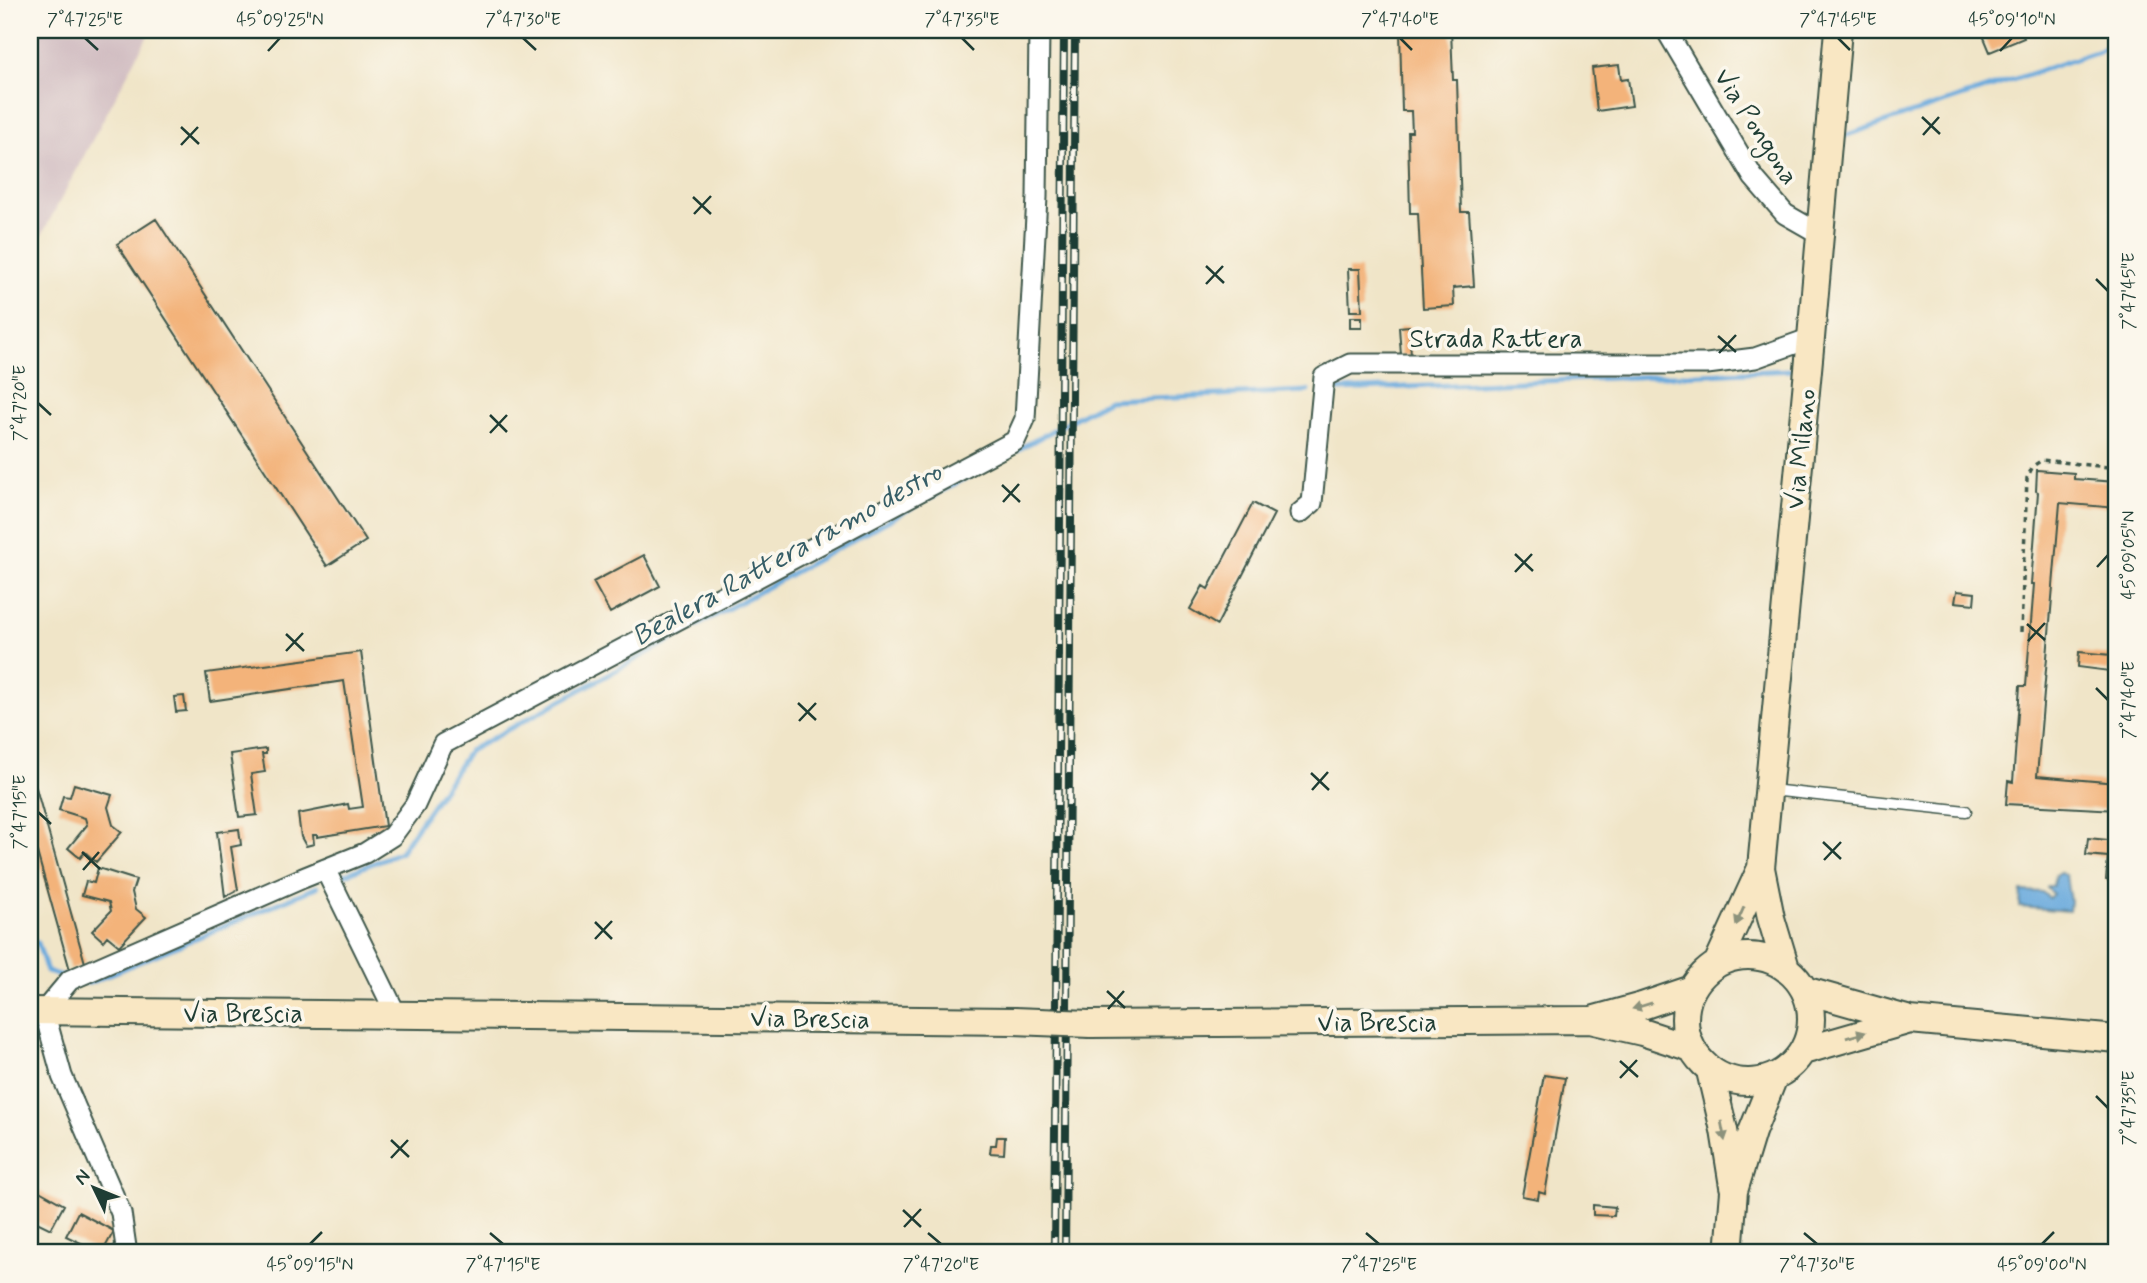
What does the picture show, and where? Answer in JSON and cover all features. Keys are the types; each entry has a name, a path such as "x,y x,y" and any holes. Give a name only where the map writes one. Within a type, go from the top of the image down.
{"main road":[{"name":"Via Milano","path":"1786,968 1771,918 1761,868 1838,30"},
{"name":"Via Milano","path":"1717,964 1761,868"},
{"path":"1752,956 1770,960 1786,968 1804,990 1811,1010 1810,1031 1803,1051 1790,1066 1774,1077 1758,1082 1741,1083 1710,1071 1691,1048 1685,1029 1685,1008 1692,989 1703,974 1734,957 1752,956"},
{"path":"1590,1020 1692,989"},
{"path":"1804,990 1910,1020 2117,1039"},
{"name":"Via Brescia","path":"37,1011 1090,1024 1590,1020"},
{"path":"1590,1020 1642,1032 1691,1048"},
{"path":"1803,1051 1910,1020"},
{"path":"1710,1071 1724,1130 1734,1191"},
{"path":"1729,1253 1734,1191 1752,1132 1774,1077"}],"street":[{"path":"122,1253 126,1247 121,1213 37,1011 75,978 365,853 392,836 415,805 443,744 1015,442 1025,419 1037,197 1039,30"},
{"name":"Via Pongona","path":"1666,30 1753,177 1785,214 1820,234"},
{"name":"Strada Rattera","path":"1300,513 1312,503 1324,377 1350,364 1707,364 1755,358 1811,338"},
{"path":"325,869 396,1014"}],"lane":[{"path":"1767,789 1966,811"}],"path":[{"path":"2021,632 2028,478 2033,466 2042,460 2117,468"}],"shaded area":[{"path":"30,30 151,30 30,257"}],"water":[{"path":"2060,872 2066,876 2069,911 2020,907 2021,891 2042,892 2049,898 2053,894 2047,888 2053,886 2055,875"}],"building":[{"path":"1400,30 1451,30 1453,80 1457,80 1461,212 1469,212 1474,286 1453,288 1454,306 1423,308 1418,213 1410,213 1408,132 1412,132 1411,111 1402,111"},
{"path":"1978,30 2021,30 2024,38 1990,52"},
{"path":"1619,65 1621,80 1628,79 1632,106 1597,111 1592,68"},
{"path":"156,219 366,541 327,566 117,244"},
{"path":"1348,269 1360,269 1362,311 1350,311"},
{"path":"1350,317 1362,317 1362,328 1350,328"},
{"path":"1409,326 1411,355 1401,355 1399,327"},
{"path":"2037,470 2074,473 2074,479 2117,482 2117,508 2060,503 2037,776 2117,783 2117,810 2006,804 2008,781 2013,782 2020,686 2026,686 2034,584 2031,584 2038,492"},
{"path":"1253,503 1274,514 1217,625 1190,609 1203,586 1208,589"},
{"path":"644,555 660,586 610,613 593,582"},
{"path":"1957,591 1975,593 1974,604 1955,602"},
{"path":"361,652 385,826 317,837 313,835 314,844 306,846 301,837 298,814 348,804 349,809 363,807 344,681 210,701 206,673"},
{"path":"2079,652 2111,655 2109,671 2078,667"},
{"path":"184,696 186,711 176,712 174,697"},
{"path":"266,749 266,754 262,754 265,772 251,774 257,815 239,817 230,754"},
{"path":"74,784 112,795 108,807 113,825 122,832 96,862 85,852 80,858 68,848 87,825 85,818 59,810 63,796 70,797"},
{"path":"36,788 85,963 70,970 30,827 30,789"},
{"path":"239,829 241,845 231,847 238,890 225,897 217,832"},
{"path":"2088,838 2117,841 2117,882 2106,880 2108,857 2086,855"},
{"path":"98,868 136,880 132,892 136,909 146,917 119,946 107,936 103,941 92,931 111,911 109,902 82,895 86,881 94,883"},
{"path":"1544,1075 1565,1078 1545,1194 1539,1192 1538,1199 1522,1196"},
{"path":"997,1137 1005,1137 1004,1154 990,1153 991,1145 996,1145"},
{"path":"34,1188 64,1205 51,1229 37,1222 30,1236 30,1195"},
{"path":"1593,1205 1615,1207 1614,1216 1593,1215"},
{"path":"78,1212 114,1231 102,1253 66,1236"}],"waterway":[{"name":"Bealera Rattera ramo destro","path":"1841,143 1841,137 2117,45"},
{"name":"Bealera Rattera ramo destro","path":"1338,390 1792,370"},
{"name":"Bealera Rattera ramo destro","path":"1017,450 1108,400 1308,391"},
{"name":"Bealera Rattera ramo destro","path":"344,875 400,852 469,751 969,476"},
{"name":"Bealera Rattera ramo destro","path":"83,982 89,983 317,887"},
{"name":"Bealera Rattera ramo destro","path":"30,940 38,943 47,972 67,977"}],"railway":[{"path":"1054,1253 1064,30"},
{"path":"1065,1253 1075,30"}]}
